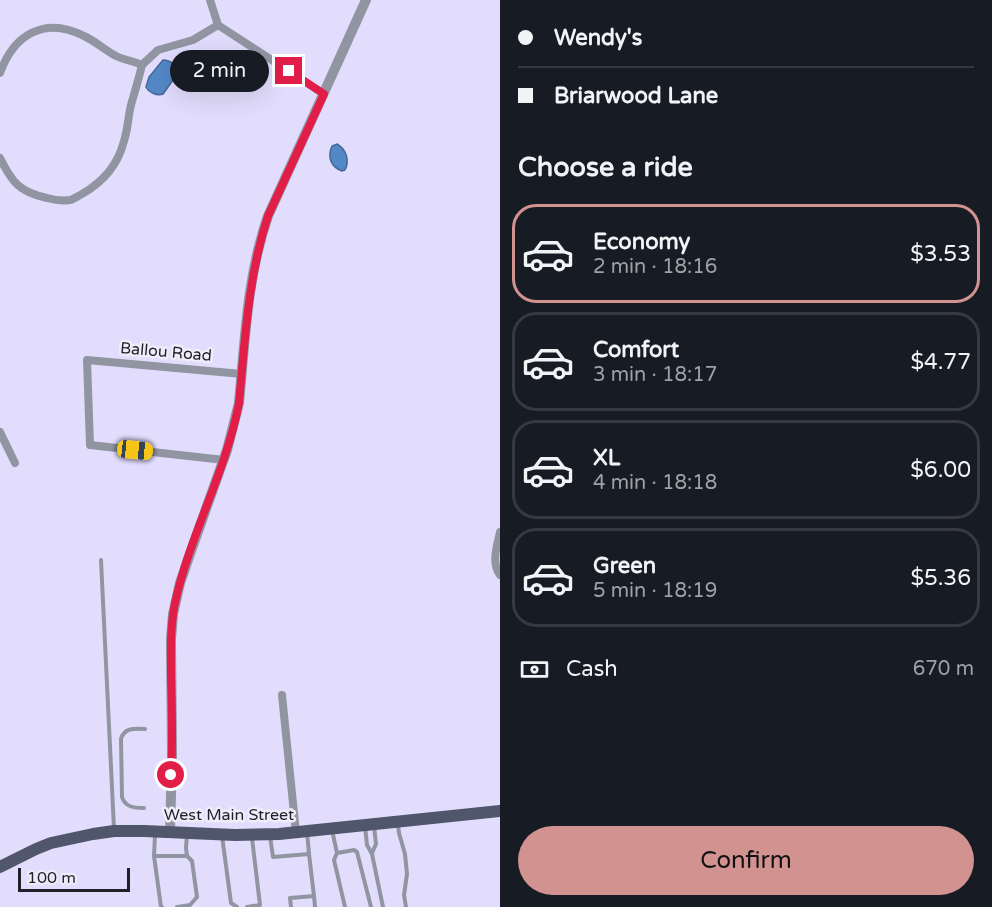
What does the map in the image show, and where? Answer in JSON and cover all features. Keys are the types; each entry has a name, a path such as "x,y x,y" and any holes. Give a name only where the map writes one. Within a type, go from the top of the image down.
{"main road":[{"name":"West Main Street","path":"0,867 51,843 114,831 270,835 500,811"}],"street":[{"path":"210,0 218,25 324,94"},
{"path":"170,832 171,639 173,614 180,583 224,460 236,419 248,302 268,216 366,0"},
{"path":"0,158 8,176 14,183 40,197 71,200 89,190 108,174 120,153 142,65 158,50 193,40 218,25"},
{"path":"0,73 7,57 18,43 34,32 53,27 84,36 118,57 142,65"},
{"name":"Ballou Road","path":"224,460 90,445 87,360 242,374"},
{"path":"0,432 15,463"},
{"path":"500,532 495,565 500,575"},
{"path":"282,695 301,832"}],"lane":[{"path":"101,560 114,831"},
{"path":"144,808 134,808 123,802 121,740 124,732 130,729 145,729"},
{"path":"398,822 407,874 404,894 406,907"},
{"path":"369,825 376,844 372,854"},
{"path":"369,825 367,844 372,854 383,907"},
{"path":"332,830 337,853 334,860 345,907"},
{"path":"155,831 154,856 162,907"},
{"path":"301,832 309,854 315,907"},
{"path":"177,907 190,906 197,897 192,861 187,856 187,833"},
{"path":"222,835 231,903 237,907"},
{"path":"247,907 260,905 252,835"},
{"path":"270,835 273,857 309,854"},
{"path":"337,853 354,850 357,852 371,907"},
{"path":"154,856 187,856"},
{"path":"291,907 290,898 314,896"}],"water":[{"path":"163,60 173,64 178,73 163,94 156,94 146,87 149,77"},
{"path":"337,144 343,149 347,159 345,170 342,171 335,167 330,158 332,146"}],"route":[{"path":"171,775 171,639 176,600 236,419 248,302 262,235 268,216 324,94 289,71"}]}
